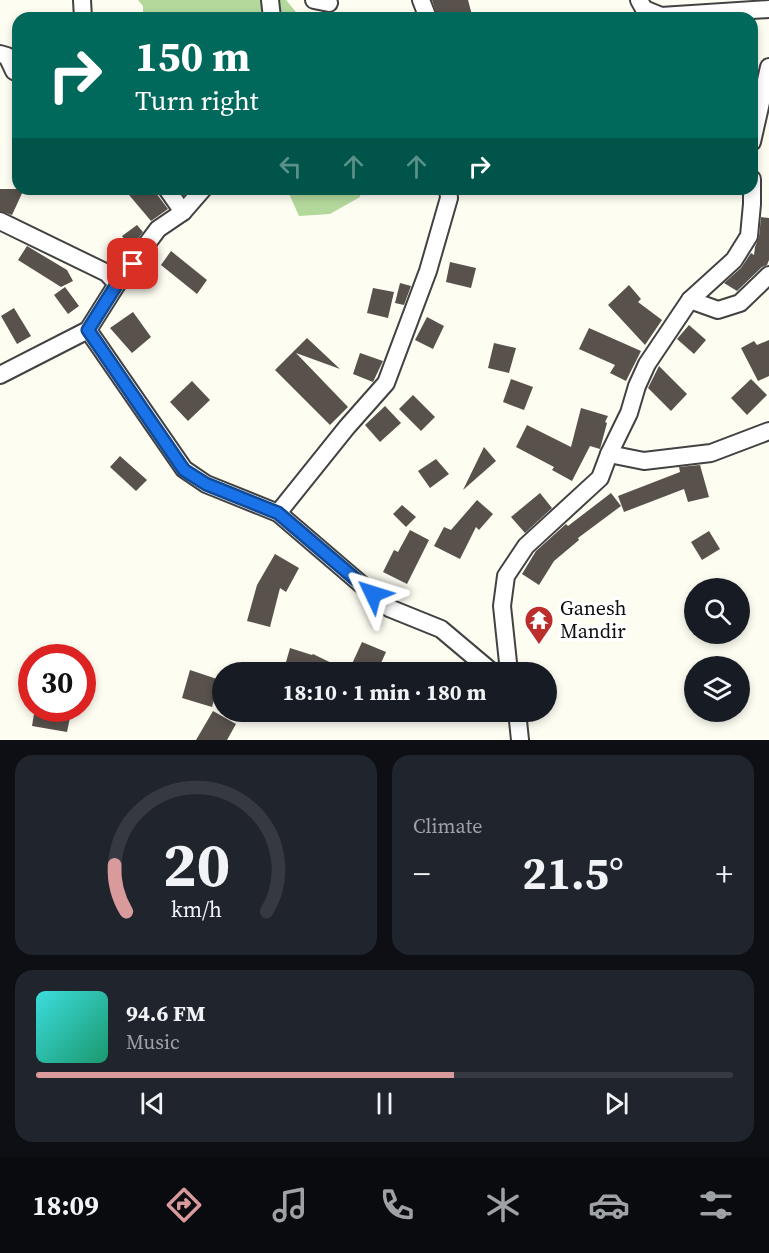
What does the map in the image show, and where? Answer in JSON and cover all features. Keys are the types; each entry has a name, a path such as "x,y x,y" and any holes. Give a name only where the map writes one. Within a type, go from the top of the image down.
{"street":[{"path":"639,0 644,9 651,12"},
{"path":"723,12 769,9"},
{"path":"0,54 8,56 12,66"},
{"path":"758,116 769,67"},
{"path":"171,195 183,212"},
{"path":"0,375 88,330 117,284 158,229 183,212 197,195"},
{"path":"278,513 386,382 428,271 449,195"},
{"path":"508,662 502,606 506,576 526,546 600,478 629,413 637,386 647,364 690,300 734,260 749,236 752,195"},
{"path":"0,221 107,273 117,284"},
{"path":"690,300 718,310 729,307 740,303 769,274"},
{"path":"88,330 184,470 206,484 278,513 388,608 441,629 480,662"},
{"path":"609,454 644,461 711,453 769,431"},
{"path":"518,722 520,740"}],"green space":[{"path":"138,0 286,0 296,12 143,12 143,6"},
{"path":"290,195 360,195 330,214 299,216"}],"building":[{"path":"432,0 468,0 471,12 436,12"},
{"path":"0,189 12,189 12,195 21,195 12,215 0,211"},
{"path":"129,195 158,195 168,209 151,221"},
{"path":"761,217 769,218 769,260 767,265 737,291 724,283 741,268 751,253 754,255"},
{"path":"137,225 143,232 131,248 122,236"},
{"path":"27,246 67,270 73,281 61,287 18,260"},
{"path":"171,251 207,280 197,294 161,265"},
{"path":"450,262 476,268 471,288 446,282"},
{"path":"400,283 411,286 404,305 395,303"},
{"path":"629,285 641,299 638,302 662,320 645,345 608,305"},
{"path":"65,287 79,306 68,314 54,295"},
{"path":"373,288 394,292 388,318 367,313"},
{"path":"14,308 31,336 17,344 1,316"},
{"path":"133,312 151,337 132,353 110,328"},
{"path":"427,317 444,326 433,349 415,340"},
{"path":"689,325 706,340 694,354 677,339"},
{"path":"589,328 641,351 626,381 610,373 615,365 579,349"},
{"path":"307,338 340,369 296,353 348,407 330,425 275,370"},
{"path":"769,340 769,376 758,381 741,348 754,341 757,345"},
{"path":"494,343 516,348 509,373 488,368"},
{"path":"360,353 383,361 373,382 353,374"},
{"path":"659,366 687,394 671,411 648,388"},
{"path":"511,379 533,387 524,410 503,402"},
{"path":"751,379 767,395 747,415 731,398"},
{"path":"192,381 210,400 188,421 170,402"},
{"path":"413,395 435,417 421,431 399,409"},
{"path":"385,406 401,423 380,442 365,425"},
{"path":"581,408 608,416 600,449 590,446 572,481 552,470 554,467 516,447 527,425 571,447"},
{"path":"484,447 496,461 463,490"},
{"path":"120,456 147,480 136,491 110,467"},
{"path":"436,459 449,474 430,488 418,471"},
{"path":"700,465 709,497 688,502 684,489 624,512 618,496 680,472 679,467"},
{"path":"540,493 552,508 525,533 511,517"},
{"path":"611,493 621,506 578,538 579,540 554,561 539,585 522,574 536,551 566,524 568,526"},
{"path":"477,500 493,514 479,530 476,527 460,559 434,546 444,527 451,530"},
{"path":"402,505 416,517 406,527 393,514"},
{"path":"410,530 429,540 407,584 383,572 394,550 398,552"},
{"path":"709,531 720,549 702,560 691,542"},
{"path":"275,554 299,568 286,592 280,588 270,627 247,621 257,585"},
{"path":"362,642 386,652 382,662 353,662"},
{"path":"290,648 313,654 329,662 286,662"},
{"path":"190,670 212,677 212,707 182,698"},
{"path":"212,713 212,722 236,724 227,740 196,740"},
{"path":"33,722 69,722 67,732 32,726"}],"place":[{"name":"Ganesh Mandir","path":"539,646"}],"route":[{"path":"133,264 117,284 88,330 184,470 206,484 278,513 373,594"}]}
